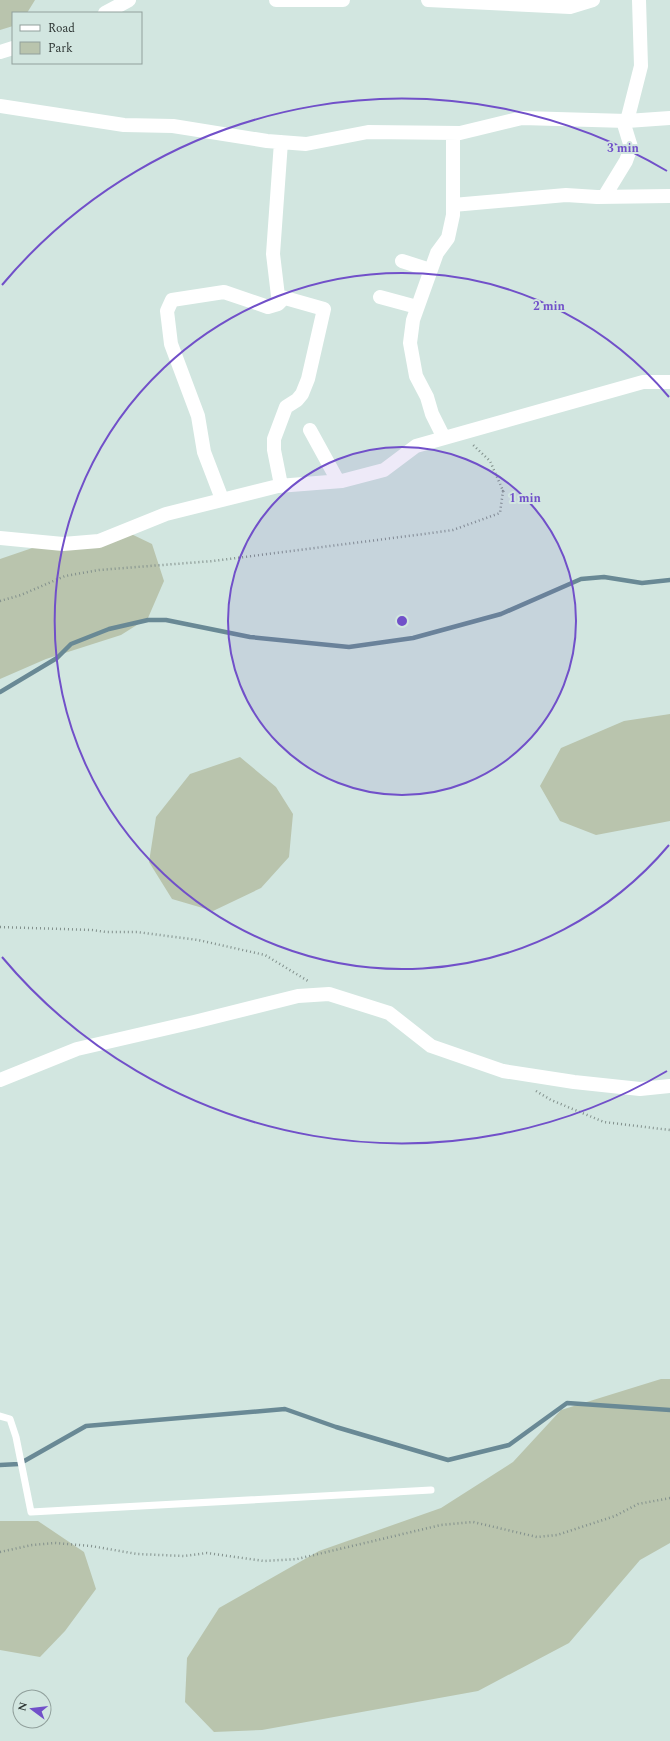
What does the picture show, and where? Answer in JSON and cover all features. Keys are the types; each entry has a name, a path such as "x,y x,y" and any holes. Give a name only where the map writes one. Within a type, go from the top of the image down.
{"street":[{"path":"107,12 129,0"},
{"path":"276,0 343,0"},
{"path":"428,0 570,7 593,0"},
{"path":"604,197 626,161 631,147 625,121 641,66 639,0"},
{"path":"0,52 12,48"},
{"path":"0,106 124,125 173,126 280,142 306,144 368,132 460,134 522,118 625,121 670,118"},
{"path":"444,438 432,414 427,397 416,376 410,343 413,320 417,307 437,253 448,238 453,214 453,133"},
{"path":"280,142 273,254 278,296 324,309 308,379 302,394 297,400 286,407 274,439 274,450 281,485"},
{"path":"453,205 566,195 604,197 669,196"},
{"path":"402,262 430,270"},
{"path":"222,500 204,452 198,416 171,344 166,311 172,300 224,292 268,307 278,304 284,298"},
{"path":"380,297 417,307"},
{"path":"0,538 63,544 99,541 166,514 281,485 338,481 384,470 416,446 643,382 670,382"},
{"path":"310,430 338,481"},
{"path":"0,1080 77,1049 298,996 329,994 390,1013 431,1046 503,1071 574,1082 640,1089 670,1086"}],"lane":[{"path":"0,1416 10,1419 16,1437 31,1512 431,1490"}],"path":[{"path":"0,601 21,595 65,576 99,570 213,561 453,530 500,513 503,491 504,493 490,461 460,434"},
{"path":"0,927 137,932 198,940 264,955 310,982"},
{"path":"533,1090 551,1100 604,1122 670,1130"},
{"path":"0,1552 32,1545 55,1543 91,1546 137,1554 184,1556 207,1553 264,1561 297,1559 441,1525 473,1522 537,1537 557,1535 615,1516 638,1504 670,1498"}],"green space":[{"path":"0,0 35,0 28,12 12,12 12,26 0,30"},
{"path":"125,531 152,544 164,581 148,618 121,635 46,659 0,679 0,559 47,543"},
{"path":"670,714 670,821 596,835 560,821 540,786 561,748 624,721"},
{"path":"240,757 276,787 293,814 289,857 261,888 213,911 172,899 149,862 156,817 190,774"},
{"path":"661,1379 670,1379 670,1543 640,1560 569,1643 478,1691 262,1730 214,1732 185,1702 187,1658 219,1608 319,1551 441,1508 513,1462 561,1410"},
{"path":"0,1521 38,1521 84,1552 96,1589 65,1631 40,1657 0,1650"}],"waterway":[{"path":"0,692 57,658 71,644 109,629 148,620 166,620 250,637 349,647 413,638 501,614 581,579 604,577 642,583 670,580"},
{"path":"0,1465 19,1464 86,1426 285,1409 336,1427 448,1460 509,1445 567,1403 670,1410"}]}
